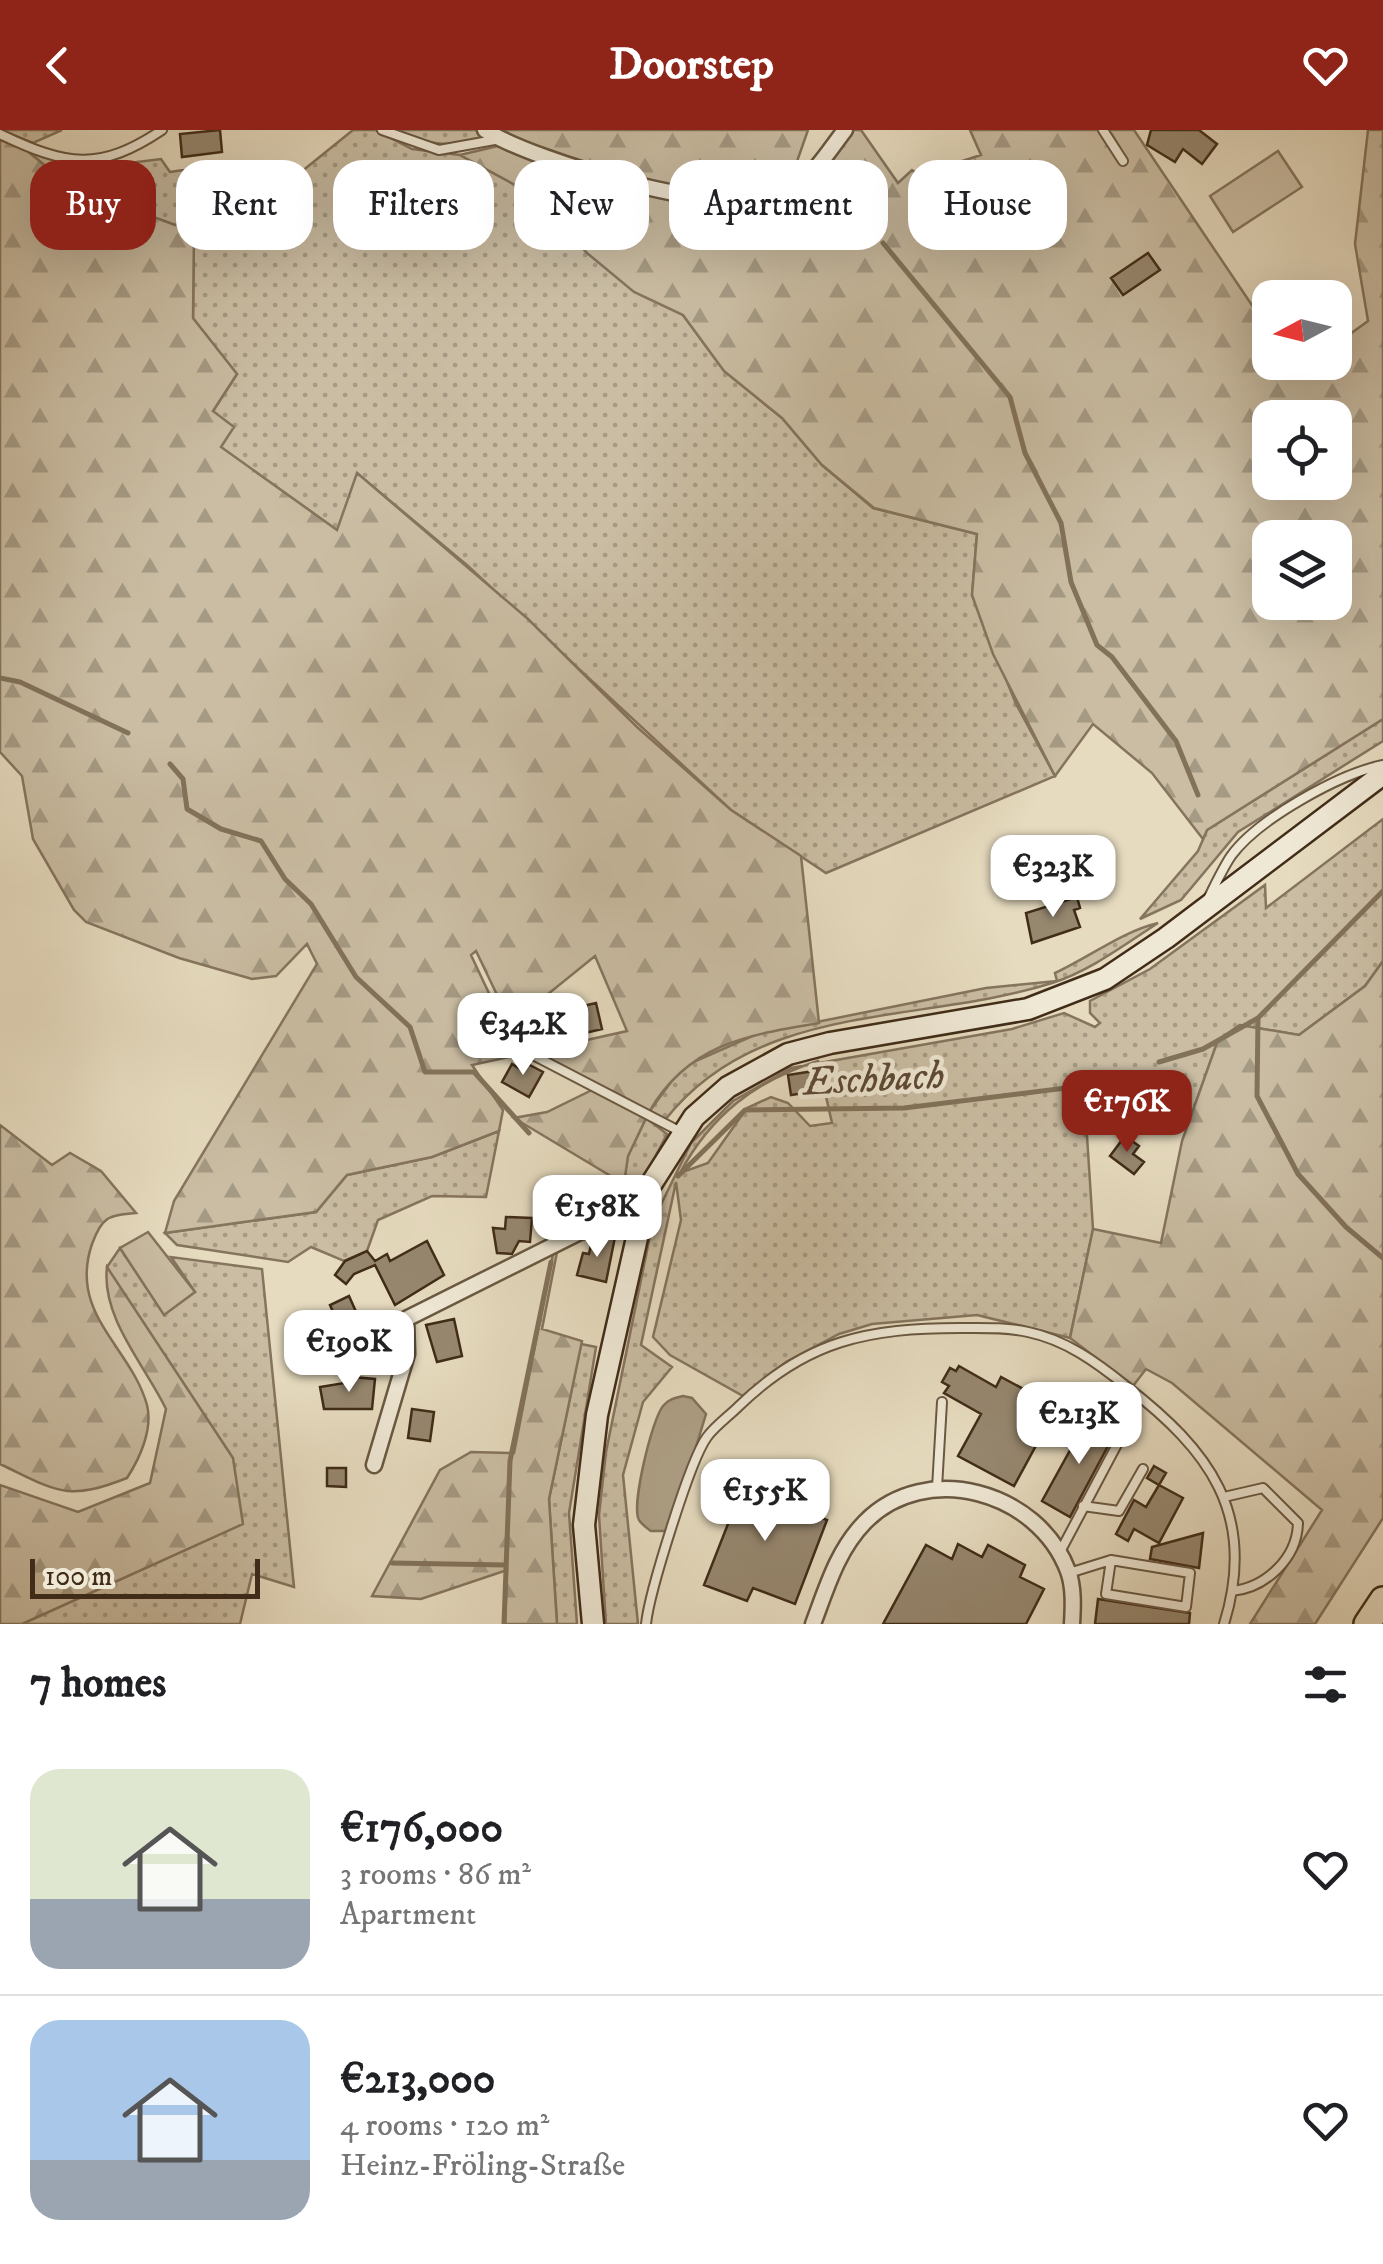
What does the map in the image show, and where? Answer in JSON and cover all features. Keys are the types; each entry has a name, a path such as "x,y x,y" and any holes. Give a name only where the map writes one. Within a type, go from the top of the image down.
{"highway":[{"path":"1367,1624 1383,1600"}],"main road":[{"path":"593,1624 584,1525 588,1474 638,1219 648,1189 682,1132 728,1087 788,1054 830,1042 979,1020 1050,1002 1105,979 1201,912 1383,774"}],"street":[{"path":"485,130 580,172 749,202 790,192 845,130"},
{"path":"374,1466 407,1354 406,1319 580,1232 638,1219"},
{"path":"813,1624 837,1560 867,1520 900,1498 937,1488 982,1494 1010,1504 1046,1532 1069,1573 1072,1624"}],"lane":[{"path":"0,134 42,151 91,161 128,153 162,130"},
{"path":"382,130 439,150 500,139"},
{"path":"1103,130 1123,161"},
{"path":"1201,912 1232,854 1254,834 1328,785 1383,765"},
{"path":"516,1039 529,1052 682,1132"},
{"path":"646,1624 651,1592 705,1438 756,1389 832,1343 870,1332 998,1328 1061,1342 1089,1357 1180,1430 1208,1463 1224,1497 1235,1553 1224,1624"},
{"path":"937,1488 942,1402"},
{"path":"1059,1553 1121,1437"},
{"path":"1082,1506 1119,1511 1143,1469"},
{"path":"1224,1497 1263,1488 1298,1529 1296,1540 1267,1580 1250,1589 1232,1591"},
{"path":"1069,1573 1111,1560 1190,1573 1186,1607 1106,1594 1111,1560"}],"green space":[{"path":"1,130 62,130 33,143"},
{"path":"353,130 375,130 412,149 460,155 469,160 333,160 333,250 494,250 494,173 514,184 514,250 584,250 683,315 724,371 782,418 822,465 873,508 977,534 972,595 1016,704 1055,776 826,873 731,810 468,566 358,474 338,531 220,447 213,411 237,374 193,319 194,250 313,250 313,162"},
{"path":"395,130 476,130 489,137 441,144"},
{"path":"496,130 808,130 798,160 669,160 669,188 649,184 649,160 564,158"},
{"path":"851,130 861,130 882,160 821,160"},
{"path":"970,130 1134,130 1252,305 1252,380 1352,380 1352,333 1368,321 1355,244 1368,130 1383,130 1383,719 1207,830 1203,839 1152,773 1093,724 1055,776 993,654 972,595 977,534 874,508 822,465 782,418 724,371 683,315 634,292 584,250 649,250 649,188 669,190 669,250 888,250 888,169 898,183 908,174 908,250 1067,250 1067,160 966,160 981,155"},
{"path":"0,140 26,150 38,160 30,160 30,250 156,250 156,218 176,225 176,250 194,250 193,318 237,374 213,411 234,427 221,447 337,530 357,473 528,619 637,727 731,810 801,856 819,1023 768,1032 722,1046 682,1071 649,1112 533,1052 627,1031 595,956 511,1024 476,951 471,955 518,1055 472,1065 503,1110 499,1131 432,1157 347,1175 316,1212 165,1233 174,1201 317,964 307,944 276,976 252,979 179,958 86,922 74,910 33,839 22,776 0,752"},
{"path":"502,145 540,160 514,160 514,184 494,173 494,160 469,160 460,155"},
{"path":"26,150 60,160 38,160"},
{"path":"1278,151 1302,187 1233,232 1210,196"},
{"path":"161,159 170,172 176,171 176,225 156,218 156,160 153,160"},
{"path":"1383,719 1383,741 1238,832 1181,900 1140,919 1198,851 1207,830"},
{"path":"1383,819 1383,961 1365,986 1299,1035 1240,1025 1218,1040 1189,1122 1117,1115 1085,1105 1093,1229 1070,1338 977,1315 872,1324 839,1334 786,1362 743,1396 670,1355 653,1337 681,1220 676,1182 641,1345 672,1367 643,1402 623,1475 638,1624 606,1624 599,1515 606,1452 653,1221 691,1143 733,1101 791,1068 806,1065 774,1079 737,1103 706,1134 680,1173 708,1163 747,1108 771,1097 788,1103 810,1126 832,1123 818,1063 1012,1029 1064,1013 1095,1027 1100,1023 1090,1013 1090,1001 1150,969 1265,885 1266,908"},
{"path":"1158,923 1093,965 1066,978 1052,983 794,1035 747,1054 703,1081 665,1120 649,1112 682,1067 757,1034 986,988 1057,981 1055,973 1118,939"},
{"path":"1383,961 1383,1518 1315,1624 1250,1624 1322,1510 1172,1383 1146,1369 1133,1386 1070,1338 1093,1229 1161,1243 1182,1141 1218,1040 1240,1025 1299,1035 1365,986"},
{"path":"592,1090 648,1114 628,1156 624,1184 514,1118 547,1112"},
{"path":"646,1118 667,1134 631,1203 618,1213 628,1156"},
{"path":"0,1125 52,1165 70,1153 101,1171 136,1213 112,1217 99,1228 87,1269 88,1291 104,1329 139,1384 147,1405 148,1424 144,1443 127,1478 89,1490 49,1487 0,1464"},
{"path":"499,1131 486,1197 432,1196 378,1220 367,1251 344,1261 311,1247 288,1262 177,1245 165,1233 316,1212 347,1175 432,1157"},
{"path":"148,1232 195,1292 164,1315 120,1248"},
{"path":"558,1247 542,1329 582,1341 549,1499 557,1624 505,1624 507,1570 421,1599 372,1596 440,1470 471,1452 514,1453 554,1249"},
{"path":"120,1248 164,1314 195,1292 171,1257 262,1269 294,1587 252,1574 240,1624 22,1624 242,1524 107,1267"},
{"path":"107,1267 233,1458 243,1524 22,1624 0,1624 0,1485 78,1512 150,1483 166,1409 117,1323 107,1286"},
{"path":"581,1344 596,1347 569,1513 577,1624 557,1624 549,1499"}],"shaded area":[{"path":"692,1398 706,1414 673,1522 668,1531 651,1531 640,1522 637,1512 644,1463 658,1414 670,1400"}],"building":[{"path":"220,130 222,152 182,157 180,134"},
{"path":"1151,130 1199,130 1217,144 1202,164 1183,149 1175,162 1147,145"},
{"path":"1148,253 1160,270 1123,295 1111,278"},
{"path":"1077,897 1080,908 1074,910 1080,927 1032,943 1026,913"},
{"path":"596,1003 602,1029 559,1039 553,1013"},
{"path":"524,1062 543,1072 529,1097 502,1082 512,1064 520,1069"},
{"path":"814,1071 817,1091 791,1095 788,1075"},
{"path":"1125,1136 1139,1146 1133,1154 1144,1162 1134,1174 1110,1156"},
{"path":"506,1217 532,1218 530,1242 519,1241 512,1254 497,1253 493,1228 505,1229"},
{"path":"615,1237 606,1282 577,1275 583,1253 589,1254 592,1240"},
{"path":"427,1241 444,1275 395,1305 375,1265 354,1274 346,1284 335,1275 345,1261 367,1251 375,1261 387,1254 390,1261"},
{"path":"349,1296 370,1343 344,1354 332,1326 338,1323 330,1305"},
{"path":"454,1319 462,1356 437,1362 426,1325"},
{"path":"959,1366 996,1387 1001,1377 1057,1407 1014,1486 958,1456 981,1414 944,1393 949,1386 942,1382 950,1368 956,1371"},
{"path":"352,1377 375,1379 372,1409 324,1409 320,1387 351,1382"},
{"path":"412,1409 434,1412 430,1441 408,1438"},
{"path":"1089,1416 1116,1431 1070,1517 1042,1501"},
{"path":"1154,1466 1166,1473 1159,1485 1147,1478"},
{"path":"327,1468 346,1468 346,1487 327,1486"},
{"path":"748,1473 791,1490 786,1504 827,1520 795,1604 753,1588 747,1601 704,1585"},
{"path":"1159,1485 1183,1498 1159,1543 1134,1529 1128,1541 1116,1534 1134,1500 1146,1507"},
{"path":"1203,1533 1199,1568 1150,1559 1152,1547"},
{"path":"958,1544 982,1557 988,1545 1025,1565 1020,1577 1044,1589 1026,1624 883,1624 926,1545 952,1559"},
{"path":"1098,1599 1190,1613 1189,1624 1095,1624"}],"waterway":[{"path":"888,249 1010,397 1025,453 1061,523 1071,582 1097,645 1112,657 1176,741 1198,795"},
{"path":"0,678 20,682 128,733"},
{"path":"170,764 183,779 187,809 221,829 261,841 285,879 311,904 356,977 410,1027 425,1072 474,1072 529,1133"},
{"name":"Eschbach","path":"1159,1062 1203,1049 1258,1018 1383,891"},
{"path":"1258,1018 1257,1096 1298,1174 1346,1227 1383,1258"},
{"name":"Eschbach","path":"678,1176 745,1110 904,1108 1098,1084"},
{"name":"Eschbach","path":"557,1217 574,1191 624,1186"},
{"name":"Eschbach","path":"504,1624 510,1461 551,1262"},
{"path":"392,1563 506,1565"}]}
